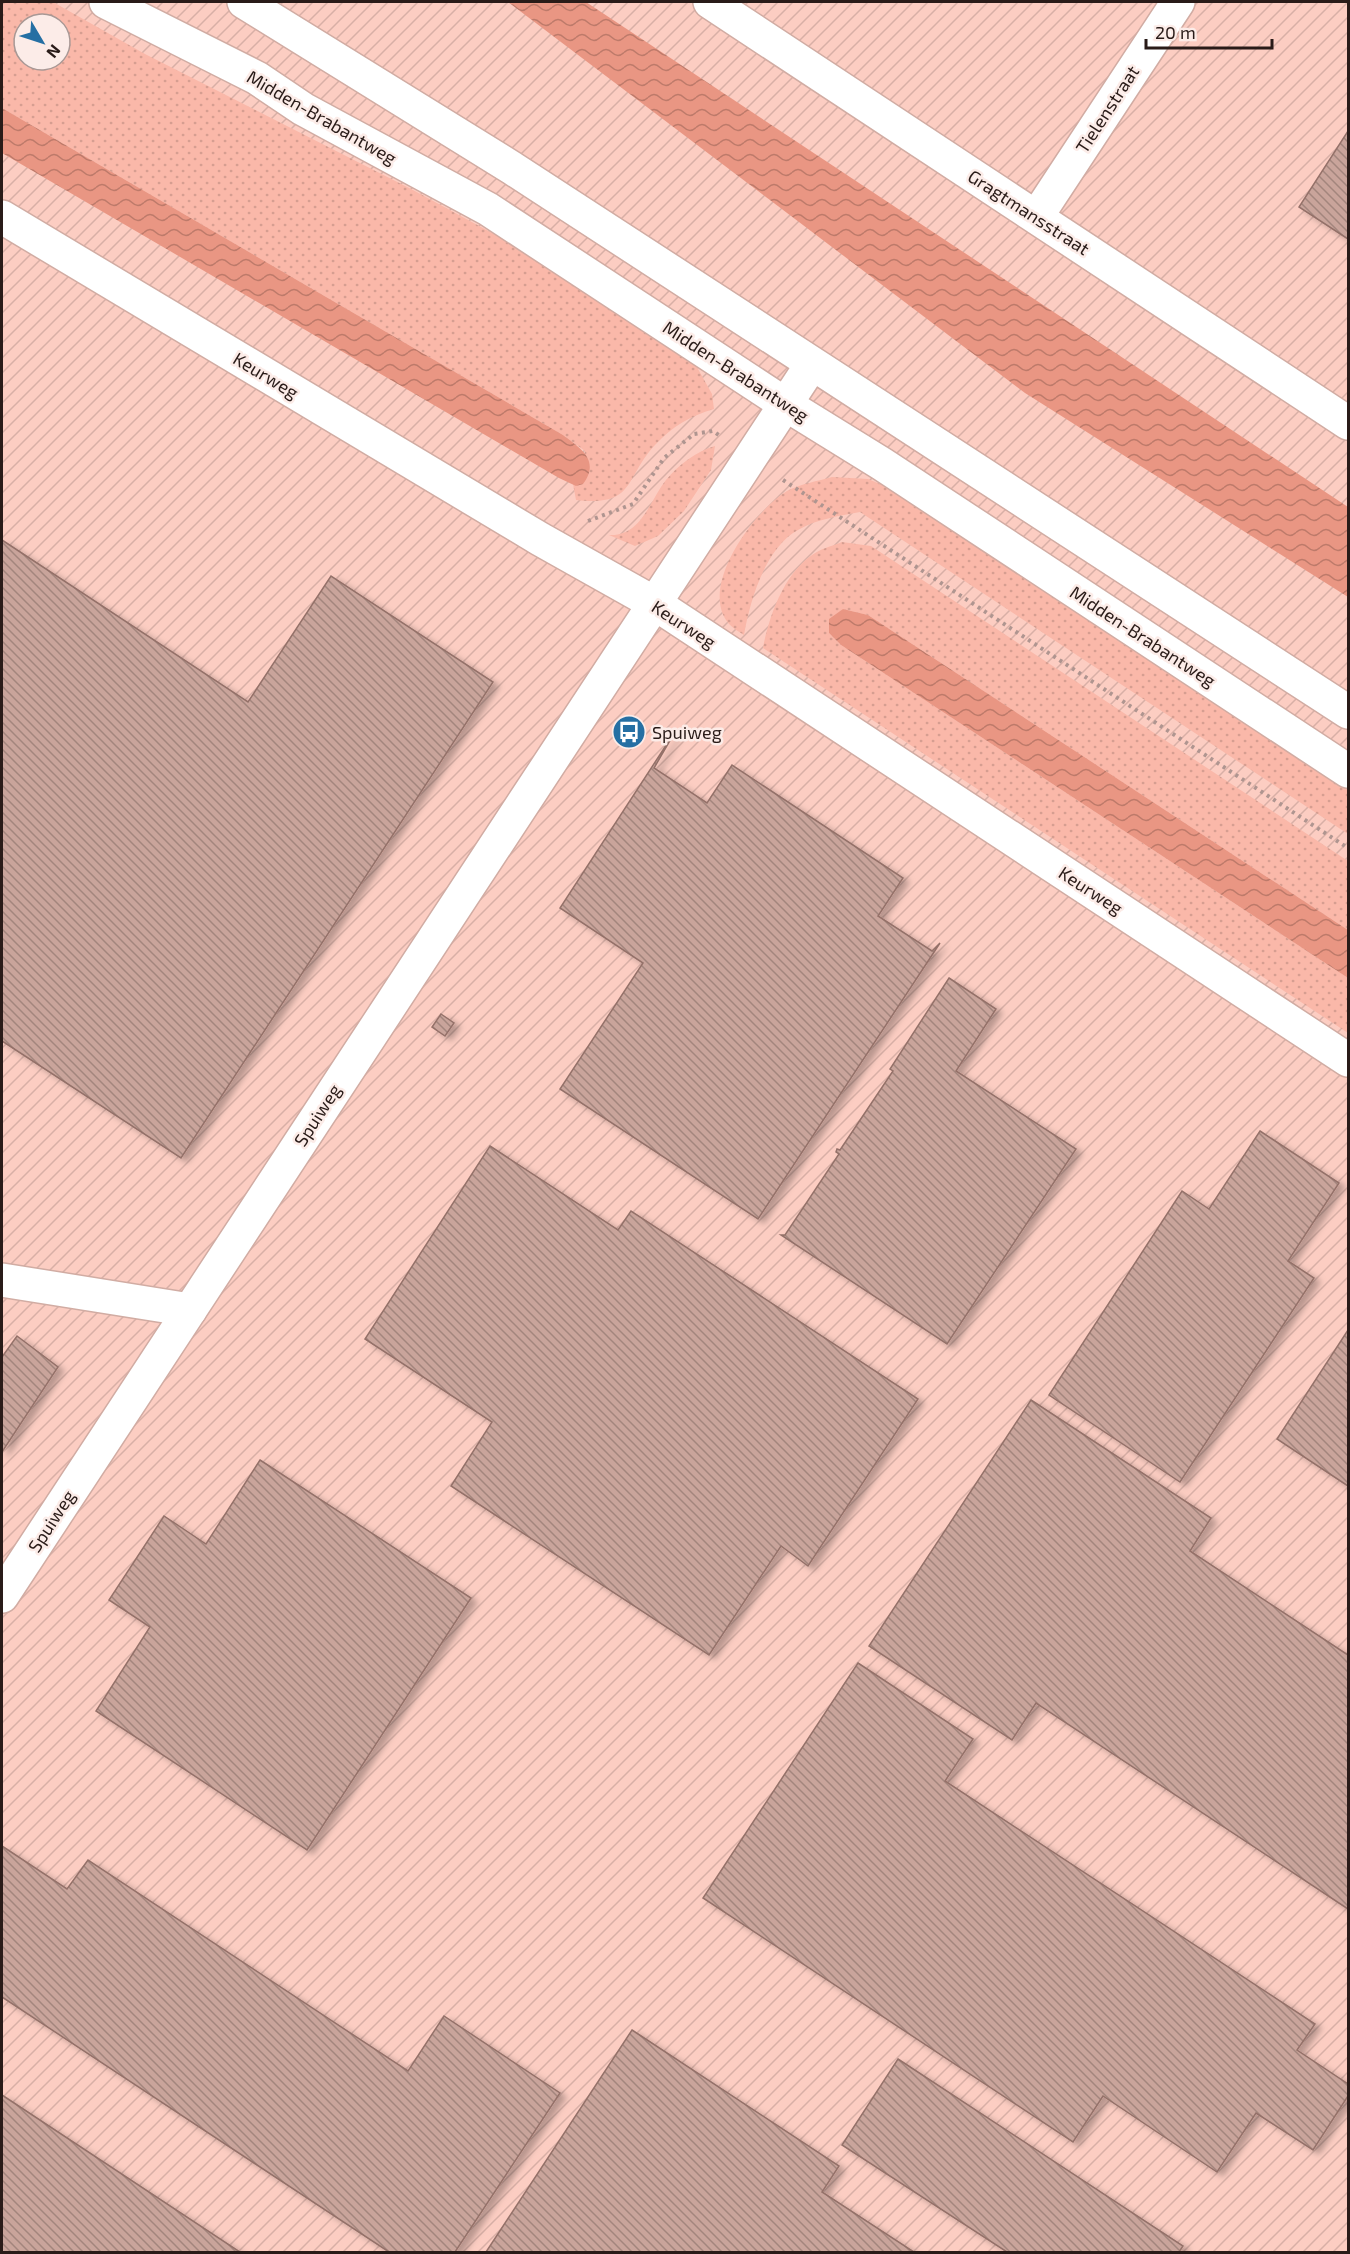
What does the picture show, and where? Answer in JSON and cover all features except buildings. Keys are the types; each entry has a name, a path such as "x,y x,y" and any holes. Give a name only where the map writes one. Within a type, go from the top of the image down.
{"street":[{"name":"Midden-Brabantweg","path":"106,2 257,78 303,109 488,209 785,404 882,464 1348,771"},
{"path":"244,2 512,168 1348,712"},
{"name":"Gragtmansstraat","path":"710,2 1348,423"},
{"name":"Tielenstraat","path":"1037,216 1178,2"},
{"name":"Keurweg","path":"2,217 540,539 654,603 1348,1060"},
{"name":"Spuiweg","path":"2,1596 812,364"},
{"path":"2,1280 190,1310"}],"path":[{"path":"540,539 633,504 664,458 694,434 712,431 849,525 870,534 1348,848"}],"shaded area":[{"path":"2,2 1348,2 1348,2252 2,2252"},
{"path":"2,2 53,2 71,12 12,12 12,72 72,72 72,13 145,54 413,190 551,265 693,360 712,394 714,409 682,422 662,438 645,457 626,488 609,499 576,500 573,484 577,486 585,451 563,435 2,108"},
{"path":"715,446 711,470 684,511 658,536 635,546 609,535 620,534 637,524 660,488 676,469 688,459"},
{"path":"832,477 868,479 897,491 1348,787 1348,834 860,512 813,523 786,538 776,549 761,576 750,607 744,635 738,631 729,624 721,608 720,590 734,551 760,515 787,491"},
{"path":"842,542 871,546 1348,861 1348,930 868,615 843,609 829,633 841,645 1348,978 1348,1033 763,648 779,597 793,573 815,553"}],"water":[{"path":"508,2 586,2 1348,507 1348,597 1025,393"},
{"path":"2,108 563,435 577,445 589,462 590,469 583,484 576,486 559,478 2,153"},
{"path":"843,609 868,615 1348,930 1348,978 841,645 829,633 829,619"}],"place":[{"name":"Spuiweg","path":"629,732"}]}
